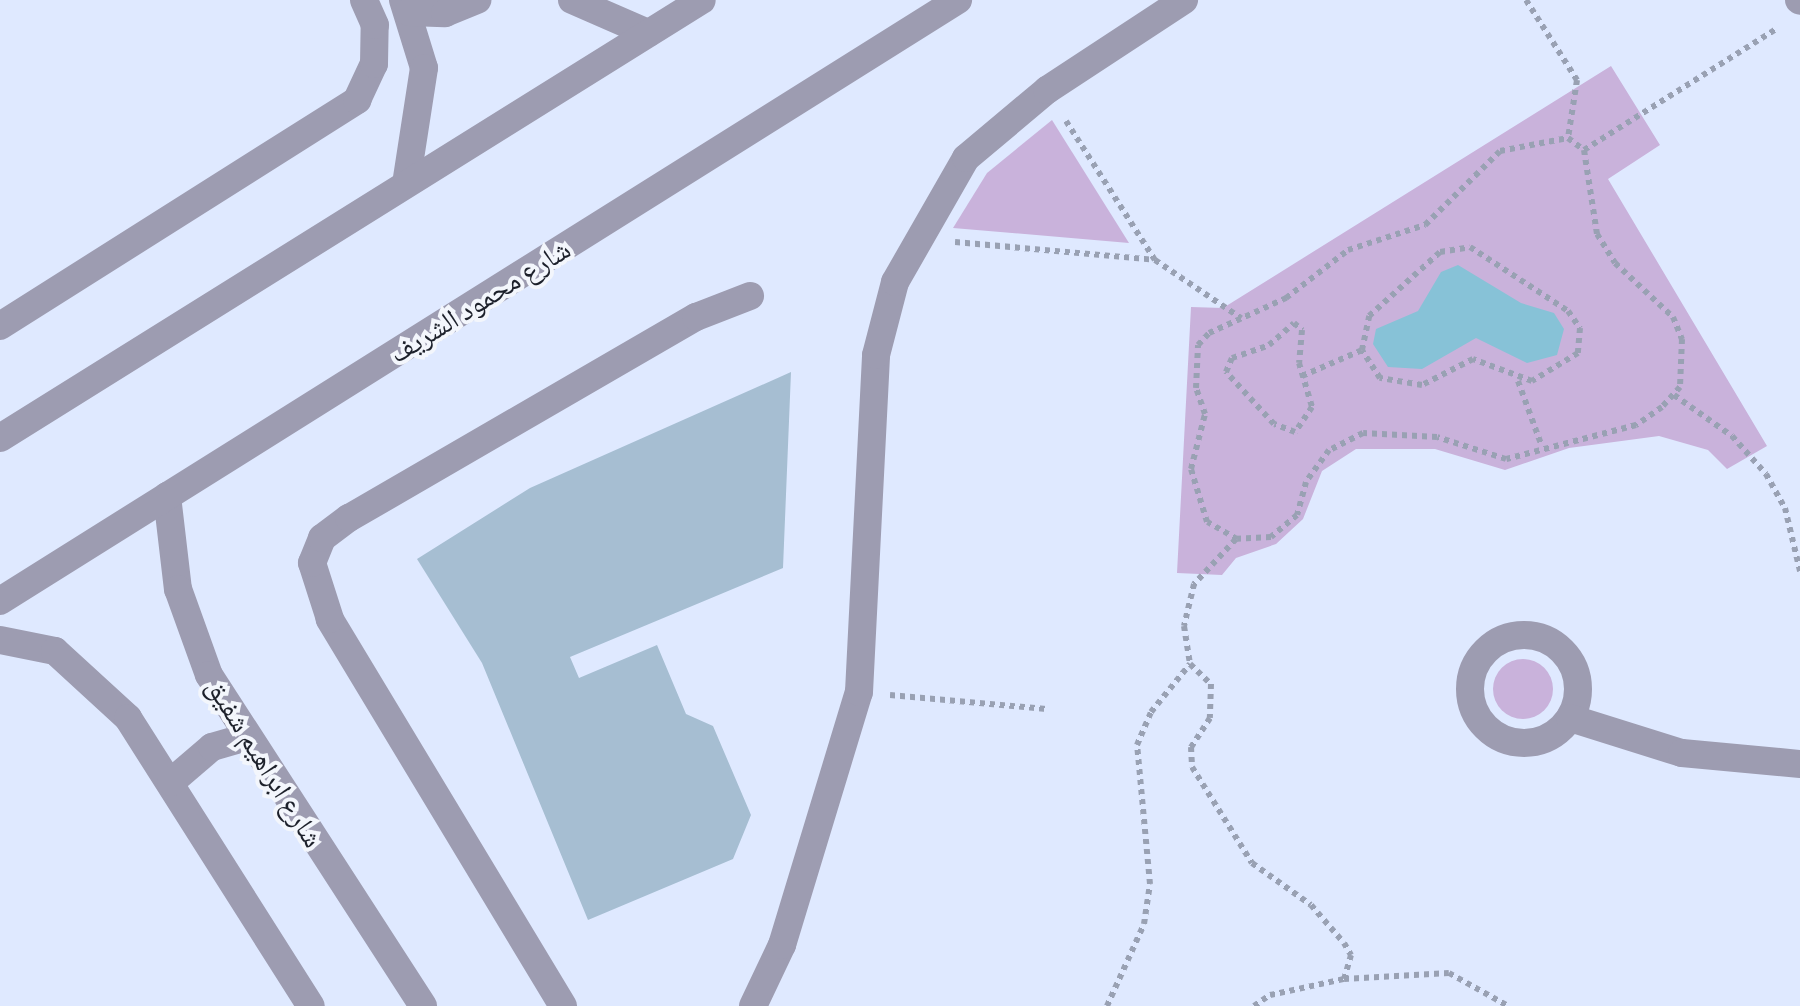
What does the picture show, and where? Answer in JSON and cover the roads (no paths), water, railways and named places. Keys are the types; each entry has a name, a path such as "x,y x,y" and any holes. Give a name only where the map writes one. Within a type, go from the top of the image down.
{"street":[{"path":"0,326 357,100 374,64 374,25 364,0"},
{"path":"406,184 424,68 406,6 445,13 478,0"},
{"path":"572,0 648,33"},
{"path":"0,438 702,0"},
{"name":"شارع محمود الشريف","path":"0,601 958,0"},
{"path":"754,1006 782,945 859,692 876,355 914,238 966,158 1047,90 1184,0"},
{"path":"563,1006 330,619 312,562 322,538 350,518 696,316 750,296"},
{"name":"شارع ابراهيم شفيق","path":"167,496 192,634 248,737 422,1006"},
{"path":"0,640 54,651 86,673 170,782 311,1006"},
{"path":"1570,718 1682,754 1800,764"},
{"path":"170,782 212,746 248,737"}],"water":[{"path":"1458,265 1521,303 1554,313 1564,329 1557,355 1527,363 1476,338 1422,369 1388,367 1373,344 1376,329 1418,311 1441,272"}]}
